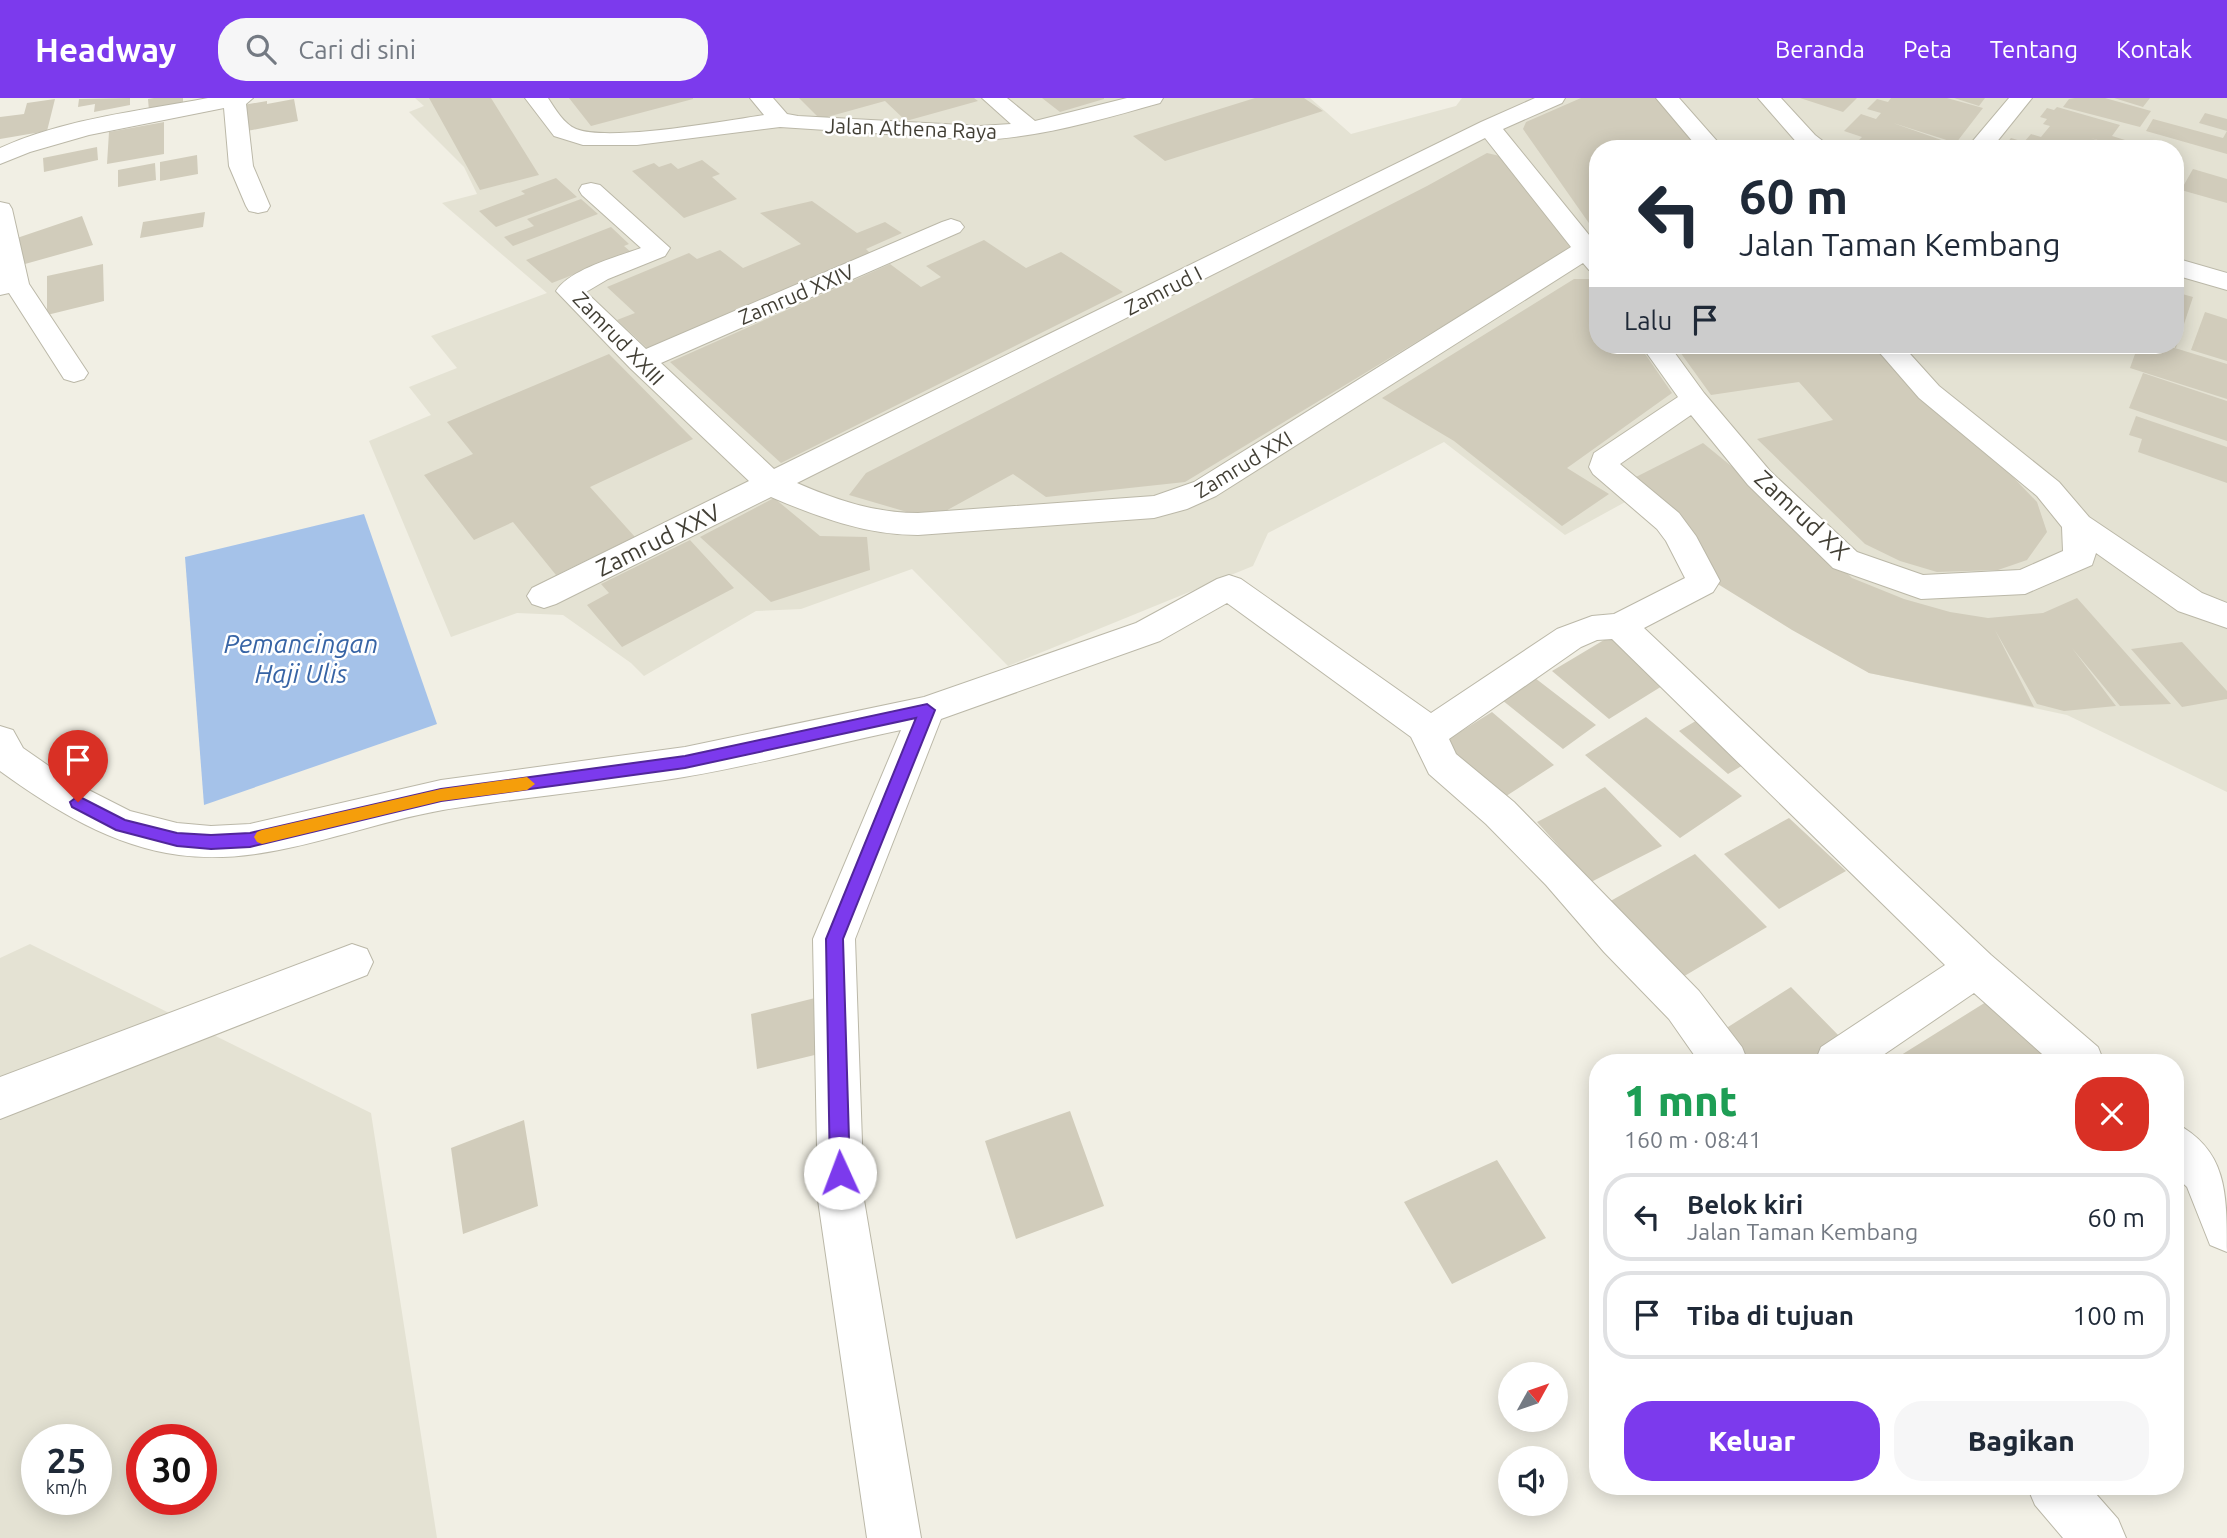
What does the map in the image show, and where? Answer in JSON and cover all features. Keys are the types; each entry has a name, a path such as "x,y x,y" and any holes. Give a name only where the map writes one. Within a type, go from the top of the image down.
{"street":[{"name":"Jalan Athena Raya","path":"536,98 565,134 583,140 614,140 779,120 980,133 1057,125 1152,98"},
{"path":"761,98 779,120"},
{"path":"993,98 1031,129"},
{"name":"Zamrud I","path":"772,485 1489,127 1555,98"},
{"path":"1667,98 1704,140"},
{"path":"1769,98 1807,140"},
{"path":"1986,140 2021,98"},
{"path":"0,157 22,147 85,129 238,99 241,166 258,206"},
{"path":"1489,127 1589,253"},
{"name":"Zamrud XXIII","path":"591,190 657,248 656,251 600,273 569,292 772,485"},
{"path":"0,209 8,286 74,373"},
{"name":"Zamrud XXIV","path":"640,362 951,227"},
{"name":"Zamrud XXI","path":"772,485 842,513 895,524 1154,507 1176,502 1205,489 1589,259"},
{"path":"2184,269 2227,282"},
{"name":"Zamrud XX","path":"1662,354 1694,399 1759,478 1845,560 1921,587 2025,582 2080,557 2078,525"},
{"path":"1895,354 1929,392 2048,489 2078,525 2190,602 2227,615"},
{"path":"0,740 10,758 56,791 121,825 177,839 211,842 250,840 441,795 685,762 927,710 1148,632 1229,587 1425,728 1434,730 1569,638 1592,628 1620,626 1697,588 1703,581 1668,521 1604,467 1605,460 1694,399"},
{"name":"Zamrud XXV","path":"544,596 772,485"},
{"path":"1620,626 1976,968 2073,1054"},
{"path":"894,1538 841,1200 834,939 927,710"},
{"path":"1425,728 1442,764 1500,813 1560,873 1619,939 1684,1005 1700,1031 1719,1054"},
{"path":"0,1098 352,962"},
{"path":"1848,1054 1976,968"},
{"path":"2184,1153 2204,1171 2227,1228"},
{"path":"2062,1495 2099,1538"}],"shaded area":[{"path":"415,98 1310,98 1351,134 1456,106 1462,98 2227,98 2227,792 2067,715 1869,673 1638,495 1565,535 1444,442 1268,533 1253,566 1008,666 912,569 801,609 756,611 644,676 631,663 563,615 517,613 451,637 369,441 431,415 409,387 457,368 431,336 547,293 442,203 477,194 464,167 409,112 424,106"},
{"path":"30,944 371,1113 437,1538 0,1538 0,958"}],"water":[{"name":"Pemancingan Haji Ulis","path":"364,514 437,724 204,805 185,557"}],"building":[{"path":"130,98 130,105 94,112 95,104 78,107 79,99"},
{"path":"183,98 183,105 149,111 148,99"},
{"path":"429,98 491,98 539,175 480,190"},
{"path":"569,98 693,98 693,99 591,126"},
{"path":"799,98 974,98 978,101 906,121 885,101 820,119"},
{"path":"1042,98 1104,98 1104,99 1060,112"},
{"path":"1255,98 1304,98 1323,111 1165,161 1133,136"},
{"path":"1581,98 1661,98 1695,140 1589,140 1589,223 1523,129 1526,122"},
{"path":"1800,98 1857,98 1843,112"},
{"path":"1891,98 1947,98 1983,108 1958,140 1947,140 1893,123 1941,140 1859,140 1862,137 1844,131 1861,114 1876,119 1881,113 1867,109 1877,99 1888,102"},
{"path":"1954,98 1985,98 1979,106"},
{"path":"2105,98 2151,111 2140,127 2063,107 2069,99"},
{"path":"2114,98 2150,98 2143,107"},
{"path":"55,99 47,131 0,139 0,117 24,114 27,103"},
{"path":"294,99 298,121 247,131 243,105"},
{"path":"2057,107 2120,125 2112,136 2125,140 2026,140 2031,134 2041,137 2050,126 2043,124 2047,119 2040,117 2047,108 2054,110"},
{"path":"2205,113 2227,119 2227,131 2199,123"},
{"path":"2153,119 2223,138 2227,131 2227,154 2184,140 2146,131"},
{"path":"164,122 164,154 107,164 109,132"},
{"path":"97,147 98,160 44,172 43,158"},
{"path":"1487,153 1504,157 1572,248 1185,482 1046,497 1013,474 931,519 849,495 866,473"},
{"path":"197,155 198,174 160,181 160,162"},
{"path":"702,160 720,174 712,177 737,199 684,218 632,171 654,163 659,167 671,163 678,169"},
{"path":"155,163 156,180 118,187 118,170"},
{"path":"2193,169 2227,179 2227,203 2184,191 2184,185"},
{"path":"556,178 577,197 496,227 479,211 525,194 521,191"},
{"path":"581,199 598,214 513,246 504,237 534,226 527,219"},
{"path":"812,201 857,233 885,222 902,233 866,249 870,253 648,349 617,320 635,313 607,287 689,253 697,259 720,250 743,268 801,244 760,213"},
{"path":"205,212 203,227 140,238 143,222"},
{"path":"82,216 93,245 25,264 17,238"},
{"path":"611,227 629,244 624,246 631,252 552,283 526,260"},
{"path":"984,240 1026,268 1061,252 1123,292 781,463 670,362 890,264 921,287 941,277 926,266"},
{"path":"103,264 104,301 47,315 47,276"},
{"path":"1574,279 1589,279 1589,354 1645,354 1672,393 1567,468 1609,494 1562,526 1454,441 1382,398"},
{"path":"2184,294 2193,297 2184,324"},
{"path":"2205,312 2227,319 2227,361 2191,350"},
{"path":"2184,351 2227,364 2227,399 2130,368 2135,354 2184,354"},
{"path":"609,354 693,439 590,487 635,537 556,575 513,522 474,540 424,475 473,454 447,422"},
{"path":"1681,354 1880,354 1919,398 2013,477 2037,502 2047,532 2027,560 1998,570 1937,572 1900,561 1865,544 1757,439 1833,420 1799,382 1711,395"},
{"path":"2143,373 2227,401 2227,441 2129,408"},
{"path":"2136,416 2227,447 2227,483 2138,452 2142,439 2129,435"},
{"path":"1703,443 1768,496 1852,578 1904,599 1950,612 1988,618 2043,613 2077,598 2171,704 2120,706 2072,648 2116,706 2064,711 2037,704 1995,630 2034,707 1869,673 1708,578 1632,479"},
{"path":"774,498 820,536 867,537 870,570 771,602 700,537"},
{"path":"690,540 734,588 622,647 587,605 609,593 601,584"},
{"path":"1609,637 1667,683 1609,719 1552,671"},
{"path":"2182,642 2227,691 2227,699 2182,707 2131,649"},
{"path":"1535,678 1596,725 1563,749 1502,700"},
{"path":"1492,712 1554,765 1500,800 1439,745"},
{"path":"1646,717 1742,796 1680,838 1585,755"},
{"path":"1699,719 1750,761 1728,774 1679,731"},
{"path":"1605,787 1662,846 1591,882 1537,822"},
{"path":"1789,818 1846,871 1779,909 1724,854"},
{"path":"1695,854 1767,927 1676,981 1605,904"},
{"path":"1791,987 1845,1042 1826,1054 1736,1054 1717,1034"},
{"path":"819,997 827,1052 757,1069 751,1014"},
{"path":"1994,997 2055,1054 1903,1054"},
{"path":"1070,1111 1104,1206 1016,1239 985,1141"},
{"path":"524,1120 538,1206 463,1234 451,1148"},
{"path":"1497,1160 1546,1238 1452,1284 1404,1202"}],"slow traffic":[{"path":"262,837 441,795 527,784"}],"route":[{"path":"78,802 121,825 177,839 211,842 250,840 441,795 685,762 927,710 834,939 840,1173"}]}
